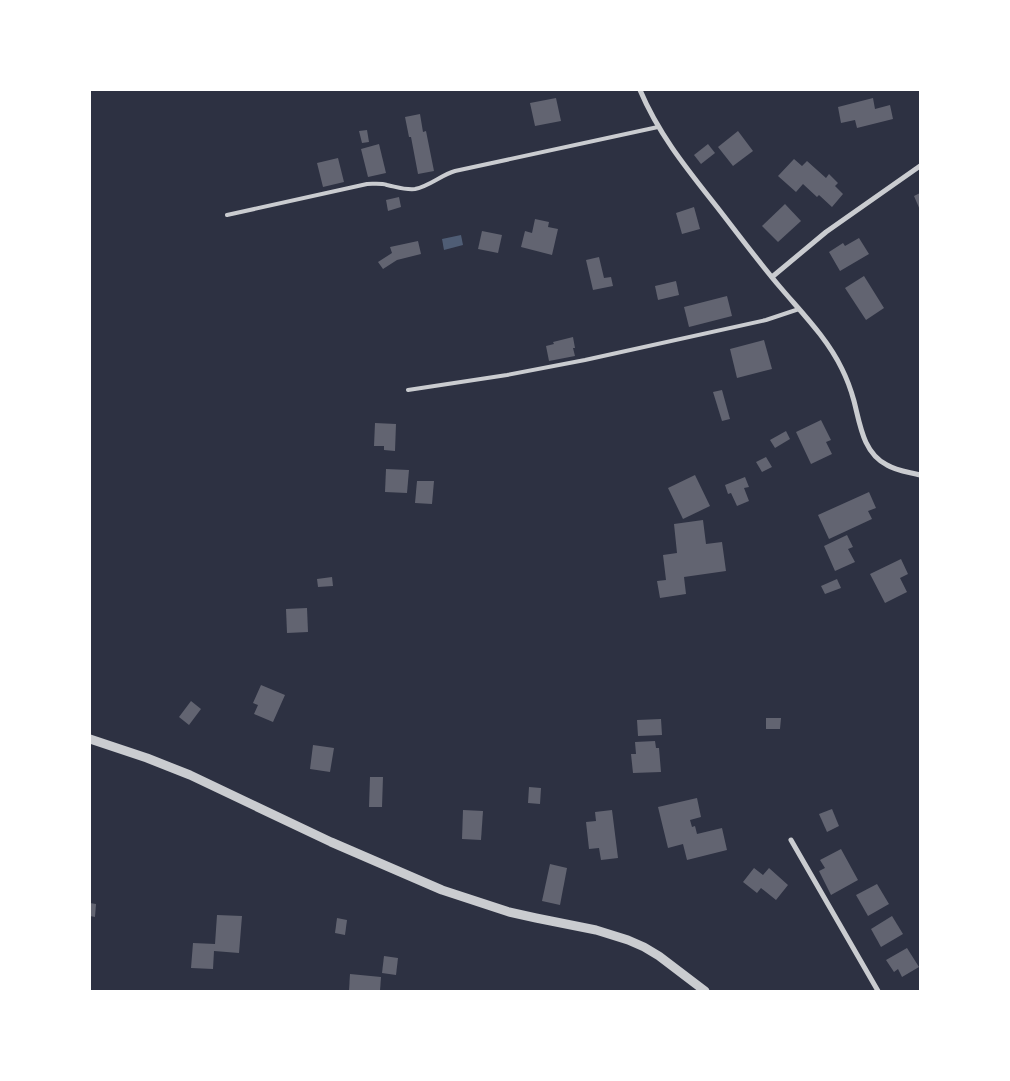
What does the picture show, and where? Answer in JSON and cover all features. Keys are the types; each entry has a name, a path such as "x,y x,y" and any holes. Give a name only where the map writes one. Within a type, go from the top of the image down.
{"street":[{"path":"640,90 658,127 681,161 772,277 824,339 840,365 851,393 862,434 871,451 880,461 889,466 920,475"},
{"path":"772,277 855,210 908,176 920,166"},
{"path":"90,739 190,775 331,842 442,890 509,912 596,930 628,940 659,956 705,991"},
{"path":"791,840 878,991"}],"lane":[{"path":"227,215 367,184 414,189 455,171 658,127"},
{"path":"408,390 507,375 585,360 766,320 799,309"}],"water":[{"path":"461,235 463,245 444,250 442,239"}],"building":[{"path":"556,98 561,121 535,126 530,103"},
{"path":"873,98 875,109 890,105 893,119 857,128 855,120 841,123 838,107"},
{"path":"420,114 423,132 426,131 434,171 418,174 405,117"},
{"path":"367,130 369,142 362,143 359,131"},
{"path":"738,131 753,151 733,166 718,147"},
{"path":"379,144 386,173 368,177 361,149"},
{"path":"708,144 715,153 701,164 694,155"},
{"path":"338,158 344,182 323,187 317,163"},
{"path":"794,159 802,166 807,161 826,178 829,174 838,183 835,186 843,194 832,207 803,184 796,192 778,176"},
{"path":"920,193 920,210 914,196"},
{"path":"399,197 401,207 388,211 386,200"},
{"path":"785,204 801,221 778,242 762,226"},
{"path":"694,207 700,229 682,234 676,213"},
{"path":"535,219 549,222 548,227 558,229 552,255 521,247 525,231 532,233"},
{"path":"482,231 502,235 498,253 478,249"},
{"path":"859,238 869,254 840,271 829,252 843,243 845,246"},
{"path":"418,241 421,254 397,260 383,269 378,262 392,253 390,247"},
{"path":"599,257 604,278 611,277 613,286 593,290 586,260"},
{"path":"864,276 884,308 866,320 845,288"},
{"path":"676,281 679,295 658,300 655,286"},
{"path":"727,296 732,316 689,327 684,307"},
{"path":"573,337 575,356 549,361 546,346 554,344 553,342"},
{"path":"764,340 772,369 737,378 730,349"},
{"path":"722,390 730,419 722,421 713,392"},
{"path":"821,420 831,440 826,442 832,454 811,464 796,432"},
{"path":"375,423 396,424 395,451 384,450 384,446 374,446"},
{"path":"786,431 790,439 775,448 770,440"},
{"path":"766,457 772,467 762,472 756,462"},
{"path":"386,469 409,470 407,493 385,492"},
{"path":"695,475 710,506 683,519 668,488"},
{"path":"745,477 749,487 744,488 749,501 737,506 731,493 728,494 725,485"},
{"path":"417,481 434,481 432,504 415,503"},
{"path":"869,492 876,508 868,511 872,519 829,539 818,515"},
{"path":"703,520 706,544 722,542 726,571 684,577 686,594 660,598 657,581 666,580 663,555 677,553 674,524"},
{"path":"847,535 853,547 848,549 855,562 835,571 824,546"},
{"path":"901,559 908,574 900,578 907,592 885,603 870,574"},
{"path":"332,577 333,586 318,587 317,579"},
{"path":"837,579 841,588 825,594 821,586"},
{"path":"307,608 308,632 287,633 286,609"},
{"path":"261,685 285,695 273,722 254,714 258,705 253,703"},
{"path":"191,701 201,709 189,725 179,717"},
{"path":"766,718 781,718 780,729 766,729"},
{"path":"661,719 662,735 638,736 637,720"},
{"path":"655,741 656,748 659,748 661,772 633,773 631,754 636,754 635,742"},
{"path":"313,745 334,748 330,772 310,769"},
{"path":"370,777 383,777 382,807 369,807"},
{"path":"529,787 541,788 540,804 528,803"},
{"path":"697,798 701,817 690,820 692,827 695,826 697,834 722,828 727,850 687,860 683,844 668,848 658,807"},
{"path":"832,809 839,826 827,832 819,814"},
{"path":"463,810 483,811 481,840 462,839"},
{"path":"612,810 618,858 601,860 599,848 589,849 586,822 596,821 595,812"},
{"path":"841,849 858,880 831,895 819,871 825,868 820,860"},
{"path":"550,864 567,868 560,905 542,901"},
{"path":"754,868 763,875 769,868 788,885 776,900 761,888 757,893 743,882"},
{"path":"877,884 889,904 868,916 856,895"},
{"path":"90,903 96,904 95,917 90,916"},
{"path":"217,915 242,916 239,953 214,951 213,969 191,968 193,943 215,944"},
{"path":"892,916 903,934 881,947 871,929"},
{"path":"337,918 347,920 345,935 335,933"},
{"path":"907,948 919,967 902,977 898,969 894,972 886,960"},
{"path":"384,956 398,958 396,975 382,973"},
{"path":"350,974 381,977 380,991 349,991"}]}
